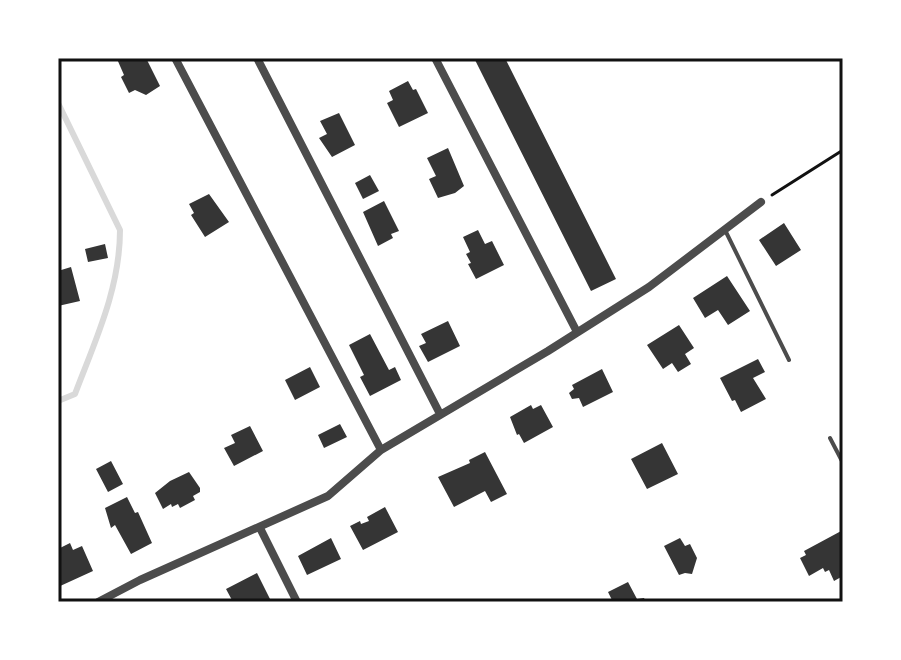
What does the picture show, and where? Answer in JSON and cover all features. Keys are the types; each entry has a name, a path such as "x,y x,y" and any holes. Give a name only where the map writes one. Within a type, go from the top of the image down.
{"street":[{"path":"175,58 381,450"},
{"path":"257,58 440,414"},
{"path":"435,58 577,332"},
{"path":"98,602 140,580 328,496 381,450 649,287 761,202"},
{"path":"260,528 297,602"}],"lane":[{"path":"725,230 789,360"},
{"path":"830,438 843,463"}],"path":[{"path":"761,202 843,150"}],"building":[{"path":"119,58 146,58 160,86 146,95 135,90 129,93 121,77 124,75"},
{"path":"474,58 505,58 616,279 591,291"},
{"path":"408,81 413,90 416,89 428,113 399,127 387,103 393,100 389,91"},
{"path":"339,113 355,145 332,157 319,138 327,134 320,121"},
{"path":"448,148 464,186 455,193 438,198 429,179 436,176 427,158"},
{"path":"370,175 379,191 363,199 355,183"},
{"path":"209,194 229,222 205,237 191,215 194,213 189,204"},
{"path":"384,201 399,231 378,246 363,212"},
{"path":"784,223 801,250 776,266 759,240"},
{"path":"478,230 485,244 492,241 504,265 476,279 468,264 471,263 466,254 470,252 463,237"},
{"path":"105,244 108,258 88,262 85,249"},
{"path":"71,267 80,301 58,306 58,271"},
{"path":"727,276 750,311 728,325 718,310 705,318 693,298"},
{"path":"448,321 460,346 428,362 419,346 426,343 421,334"},
{"path":"679,325 694,348 685,354 691,364 678,372 672,363 663,369 647,345"},
{"path":"370,334 389,370 395,367 401,380 370,396 360,377 364,375 349,345"},
{"path":"758,359 765,372 753,378 766,399 741,412 720,378"},
{"path":"310,367 320,387 295,400 285,380"},
{"path":"602,369 613,392 583,407 579,398 572,399 569,393 574,389 572,385"},
{"path":"531,405 533,409 541,405 553,427 524,443 510,417"},
{"path":"340,424 347,437 324,448 318,435"},
{"path":"250,426 263,451 234,466 224,448 235,443 231,435"},
{"path":"662,443 678,474 647,489 631,459"},
{"path":"485,452 507,494 491,502 485,491 454,507 438,477 470,463 469,460"},
{"path":"111,461 123,484 108,492 96,469"},
{"path":"189,472 200,488 200,492 193,496 195,500 180,508 178,504 172,507 171,504 163,509 155,493"},
{"path":"127,497 135,513 138,512 152,543 131,554 115,525 111,528 105,508"},
{"path":"385,507 398,532 363,550 350,526 369,521 367,517"},
{"path":"843,530 843,576 834,581 829,570 825,572 823,568 809,576 800,558 806,555 804,551"},
{"path":"331,538 341,559 307,575 298,556"},
{"path":"680,538 685,546 690,544 697,558 692,574 679,575 664,546"},
{"path":"70,543 73,550 82,546 93,571 58,587 58,549"},
{"path":"257,573 270,599 263,602 233,602 226,589"},
{"path":"628,582 637,599 644,598 646,602 613,602 608,592"}],"waterway":[{"path":"58,103 120,230 116,273 98,334 75,394 58,401"}]}
